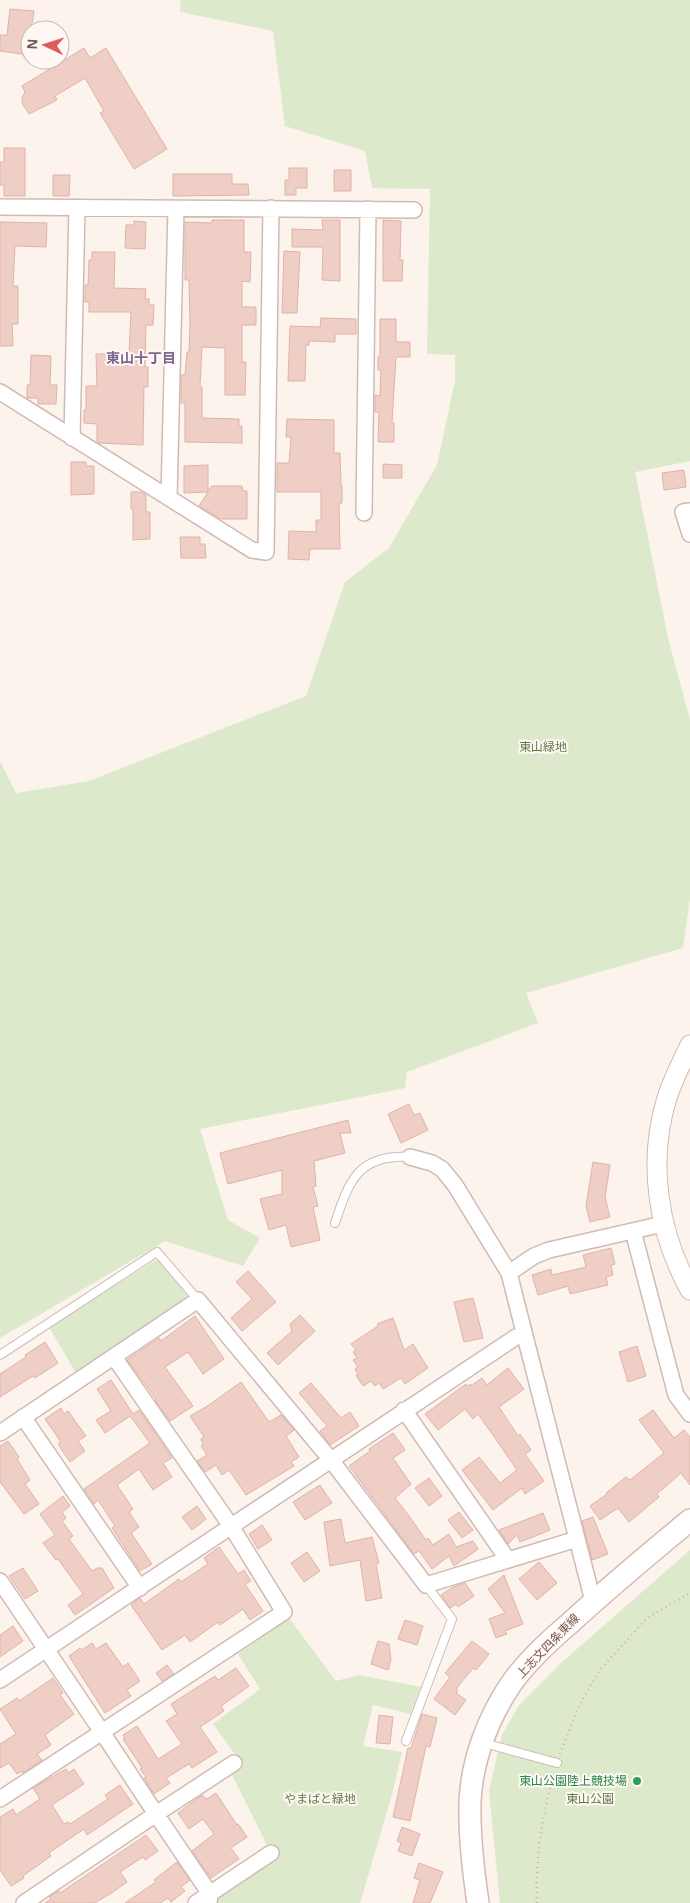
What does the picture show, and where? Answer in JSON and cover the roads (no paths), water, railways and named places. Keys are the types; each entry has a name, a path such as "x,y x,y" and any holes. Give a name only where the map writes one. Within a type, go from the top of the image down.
{"main road":[{"name":"上志文四条東線","path":"478,1903 471,1842 470,1800 477,1758 494,1713 512,1683 551,1639 593,1601 690,1520"}],"street":[{"path":"0,207 414,210"},
{"path":"72,438 77,208"},
{"path":"0,392 252,550 266,552 271,208"},
{"path":"169,498 176,209"},
{"path":"364,513 368,209"},
{"path":"690,511 683,512 690,534"},
{"path":"690,1045 668,1096 660,1127 657,1168 663,1224 677,1263 690,1290"},
{"path":"410,1157 432,1163 442,1169 455,1185 509,1272 593,1601"},
{"path":"509,1272 534,1256 549,1250 663,1224"},
{"path":"633,1231 676,1395 690,1414"},
{"path":"0,1433 198,1300 332,1460 426,1585 577,1539"},
{"path":"0,1680 332,1460 404,1410 516,1337 525,1336"},
{"path":"0,1799 284,1612 231,1526 114,1357"},
{"path":"404,1410 508,1560"},
{"path":"23,1417 140,1588"},
{"path":"0,1582 102,1732 209,1899"},
{"path":"24,1903 234,1763"},
{"path":"196,1903 209,1899 272,1853"}],"lane":[{"path":"335,1223 347,1188 360,1170 375,1161 396,1156 410,1157"},
{"path":"0,1355 157,1252 198,1300"},
{"path":"406,1741 452,1619 426,1585"},
{"path":"482,1742 557,1763"}],"place":[{"name":"東山公園陸上競技場","path":"637,1781"}],"district":[{"name":"東山十丁目","path":"141,358"}],"park label":[{"name":"東山緑地","path":"543,747"},
{"name":"やまばと緑地","path":"320,1799"},
{"name":"東山公園","path":"590,1799"}]}
